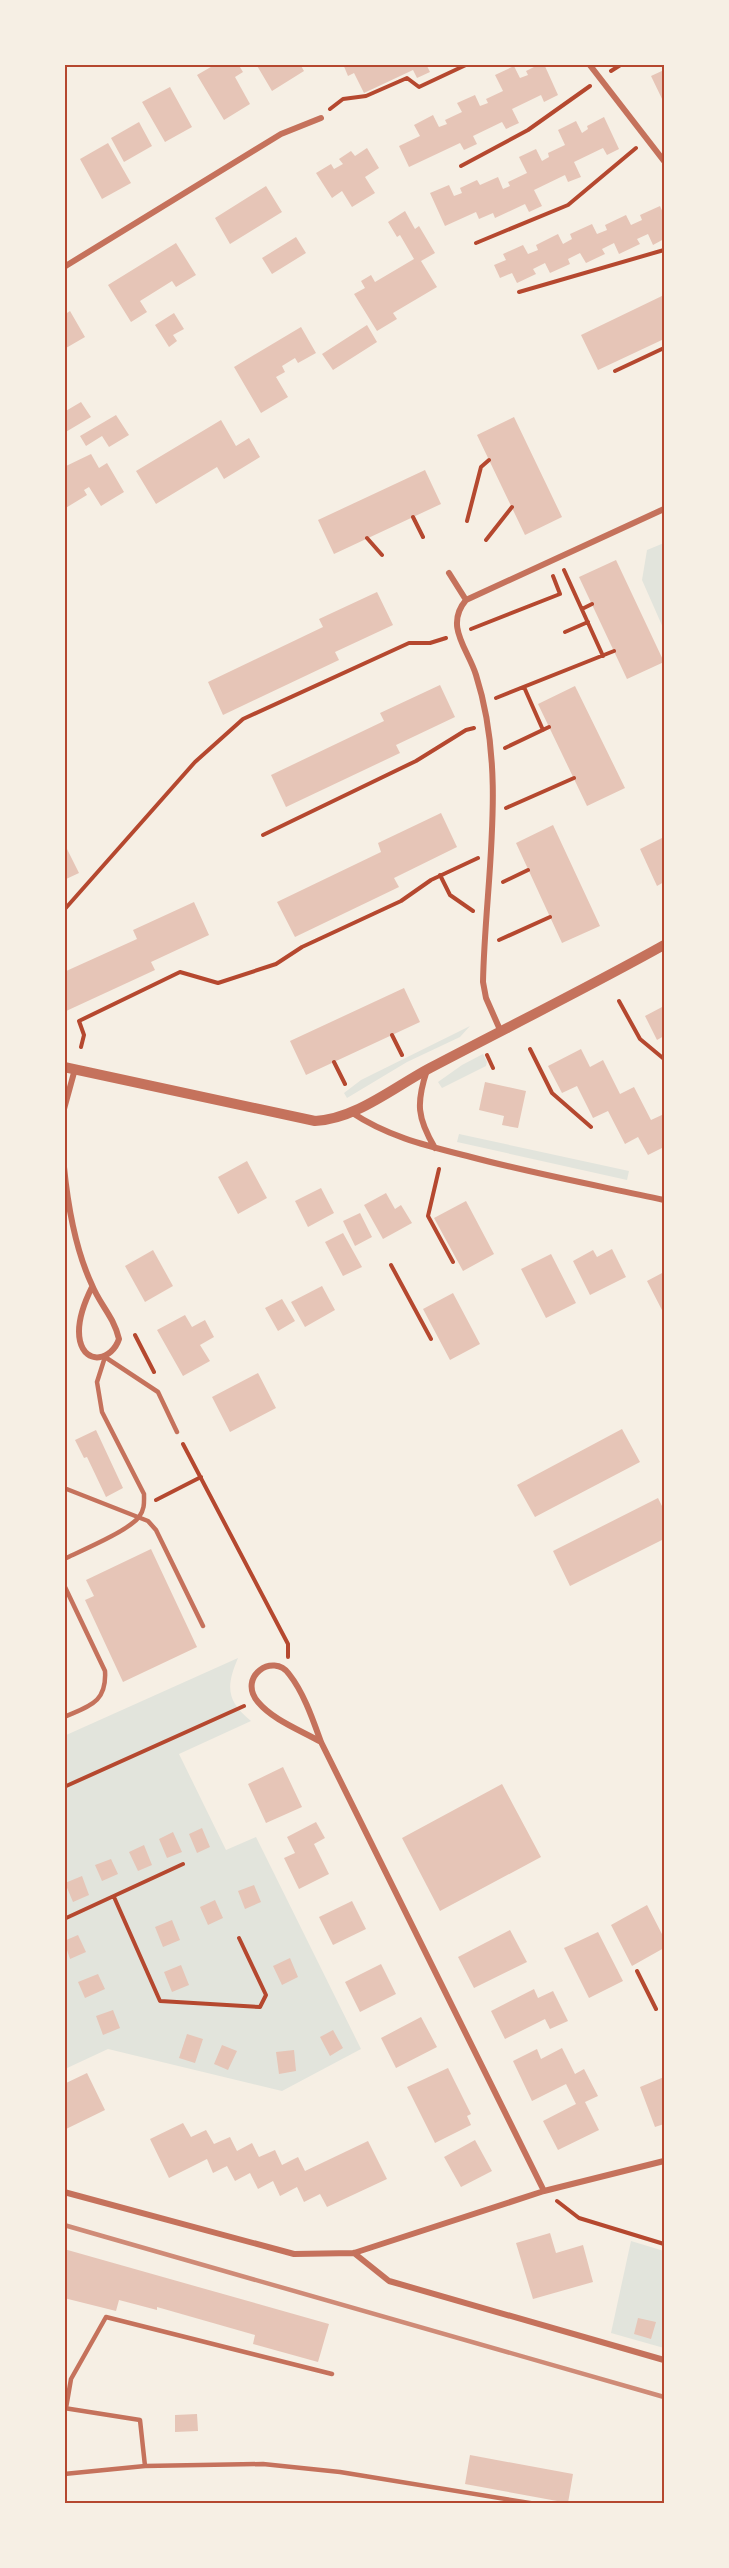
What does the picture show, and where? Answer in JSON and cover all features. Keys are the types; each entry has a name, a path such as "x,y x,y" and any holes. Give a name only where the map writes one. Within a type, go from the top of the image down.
{"street":[{"path":"589,64 664,161"},
{"path":"64,267 281,134 321,117"},
{"path":"501,1032 491,1011 483,982 494,811 489,742 483,695 458,634 456,620 458,609 466,600 664,509"},
{"path":"449,573 466,600"},
{"path":"64,1108 70,1068 315,1120 327,1120 351,1112 427,1069 558,1004 664,945"},
{"path":"427,1069 419,1096 419,1106 425,1131 435,1148"},
{"path":"351,1112 395,1137 519,1169 664,1200"},
{"path":"64,1167 74,1232 92,1287 105,1306 119,1339 115,1350 105,1358 87,1353 79,1338 82,1308 92,1287"},
{"path":"321,1742 269,1713 256,1700 251,1688 254,1676 264,1667 275,1666 288,1672 544,2192"},
{"path":"64,2192 294,2254 354,2253 544,2192 664,2161"},
{"path":"354,2253 388,2280 664,2360"}],"lane":[{"path":"64,1559 126,1527 139,1517 145,1506 144,1494 102,1412 97,1382 105,1358 158,1392 177,1432"},
{"path":"64,1488 148,1521 156,1530 203,1626"},
{"path":"64,1585 105,1671 106,1685 101,1696 92,1705 64,1717"},
{"path":"145,2466 140,2420 65,2408 71,2379 106,2317 332,2374"},
{"path":"64,2474 145,2466 262,2464 340,2472 536,2504"}],"path":[{"path":"321,117 343,99 366,96 407,78 419,87 468,64"},
{"path":"610,71 621,64"},
{"path":"461,166 528,130 590,86"},
{"path":"476,243 568,205 639,146"},
{"path":"519,292 664,250"},
{"path":"615,371 664,348"},
{"path":"466,521 481,468 489,460"},
{"path":"486,540 512,507"},
{"path":"413,517 423,537"},
{"path":"367,538 382,555"},
{"path":"564,570 603,656"},
{"path":"471,630 560,594 553,575"},
{"path":"582,609 592,604"},
{"path":"566,632 588,622"},
{"path":"64,910 195,762 243,719 409,643 430,643 446,638"},
{"path":"495,699 614,651"},
{"path":"524,687 543,730"},
{"path":"502,750 549,727"},
{"path":"263,836 417,761 466,730 474,728"},
{"path":"504,809 574,778"},
{"path":"81,1047 84,1035 79,1021 180,972 218,983 276,964 302,946 401,901 440,875 480,857"},
{"path":"503,882 528,870"},
{"path":"440,875 450,895 475,912"},
{"path":"497,940 550,917"},
{"path":"619,1002 640,1039 664,1059"},
{"path":"392,1035 402,1056"},
{"path":"530,1049 552,1093 591,1127"},
{"path":"486,1053 493,1068"},
{"path":"334,1062 345,1084"},
{"path":"439,1169 428,1216 453,1262"},
{"path":"391,1265 431,1339"},
{"path":"135,1335 158,1381 158,1392"},
{"path":"177,1432 288,1644 288,1672"},
{"path":"145,1506 201,1477"},
{"path":"64,1787 256,1700"},
{"path":"64,1918 183,1864"},
{"path":"114,1897 160,2001 260,2007 266,1995 239,1938"},
{"path":"636,1971 656,2008"},
{"path":"544,2192 579,2218 664,2244"}],"shaded area":[{"path":"664,543 664,630 642,580 647,550"},
{"path":"470,1026 460,1037 407,1062 347,1098 344,1093 361,1080"},
{"path":"483,1054 487,1062 486,1066 442,1088 438,1082"},
{"path":"459,1134 629,1171 627,1180 457,1142"},
{"path":"238,1658 231,1677 231,1692 237,1707 251,1721 179,1754 226,1850 256,1837 361,2049 282,2091 108,2049 65,2069 64,1736"},
{"path":"631,2241 664,2251 664,2348 611,2333"}],"building":[{"path":"216,64 238,64 243,72 235,77 250,104 224,120 197,75"},
{"path":"256,64 300,64 304,71 272,91"},
{"path":"343,64 426,64 430,72 417,78 413,70 364,93 354,73 348,76"},
{"path":"544,64 558,95 544,102 541,95 512,109 519,123 506,129 502,122 473,136 477,144 464,150 460,143 409,167 399,146 420,136 414,125 433,115 439,127 447,124 445,120 462,112 457,103 475,95 480,106 488,103 486,99 503,91 495,75 514,66 520,78 528,75 526,71"},
{"path":"664,70 664,103 651,76"},
{"path":"170,87 192,127 165,142 142,102"},
{"path":"604,117 619,149 607,155 603,148 574,162 581,177 568,182 565,175 534,190 542,206 529,212 525,204 495,218 493,213 479,219 476,212 445,226 430,193 449,185 454,196 462,193 460,188 477,180 480,185 498,177 503,189 510,186 508,182 527,173 519,157 536,149 542,161 549,157 548,153 565,145 558,130 576,121 582,133 588,129 587,126"},
{"path":"139,122 152,146 124,162 111,138"},
{"path":"108,143 131,183 102,199 80,159"},
{"path":"367,148 379,168 365,177 375,193 352,207 342,191 332,198 316,173 331,164 334,169 343,164 339,159 351,151 355,156"},
{"path":"266,186 282,212 230,244 215,218"},
{"path":"660,206 664,215 664,239 653,245 648,234 637,239 640,244 619,254 614,243 602,249 605,254 586,263 580,253 568,259 570,264 550,273 545,263 533,269 536,274 517,283 512,273 500,278 494,265 506,260 503,254 523,245 528,254 538,250 536,245 558,234 563,244 572,239 570,234 592,224 597,234 607,230 605,225 626,215 631,225 642,220 640,215"},
{"path":"405,211 415,229 419,226 435,253 421,261 437,287 393,313 397,319 377,331 354,294 365,288 361,281 371,275 375,282 414,259 400,235 397,237 388,222"},
{"path":"296,237 306,253 272,274 262,258"},
{"path":"176,243 196,275 176,287 172,281 140,301 147,312 131,322 108,285"},
{"path":"664,295 664,339 598,370 581,335"},
{"path":"70,311 85,337 66,348 64,315"},
{"path":"174,313 184,329 173,335 177,341 169,347 155,325"},
{"path":"367,325 377,342 333,370 322,354"},
{"path":"301,327 316,353 298,363 295,358 282,366 285,372 276,377 288,397 261,413 234,367"},
{"path":"81,402 91,417 64,433 64,412"},
{"path":"116,415 129,435 109,447 102,436 86,446 80,436"},
{"path":"514,417 562,517 525,535 477,435"},
{"path":"221,420 236,446 249,438 260,457 224,479 217,467 156,504 136,471"},
{"path":"91,454 99,468 107,463 124,492 101,506 89,487 84,490 87,495 64,509 64,467"},
{"path":"425,470 441,504 334,554 318,520"},
{"path":"616,560 664,662 627,679 579,577"},
{"path":"377,592 393,625 335,652 339,660 223,715 208,682 323,627 319,619"},
{"path":"440,685 455,717 396,745 400,753 286,807 271,775 384,721 380,713"},
{"path":"575,686 625,788 587,806 538,704"},
{"path":"441,813 457,847 394,878 399,887 295,937 277,902 381,852 378,843"},
{"path":"553,825 600,926 562,943 516,843"},
{"path":"664,837 664,882 657,886 640,849"},
{"path":"64,843 79,873 64,880"},
{"path":"194,902 209,935 151,962 155,970 64,1012 64,972 137,939 133,930"},
{"path":"404,988 420,1022 306,1075 290,1041"},
{"path":"664,1006 664,1036 657,1040 645,1016"},
{"path":"581,1049 590,1067 603,1060 620,1094 634,1087 651,1120 664,1114 664,1147 648,1155 638,1137 625,1144 608,1111 593,1118 577,1086 562,1093 548,1066"},
{"path":"485,1082 526,1091 518,1128 502,1125 504,1116 479,1110"},
{"path":"247,1161 267,1198 238,1214 218,1177"},
{"path":"321,1188 334,1213 308,1227 295,1201"},
{"path":"386,1193 395,1209 401,1205 412,1223 383,1239 364,1205"},
{"path":"466,1201 494,1254 463,1271 434,1218"},
{"path":"360,1213 372,1237 355,1246 343,1221"},
{"path":"343,1233 362,1267 343,1276 325,1242"},
{"path":"612,1249 626,1277 590,1295 573,1261 593,1250 597,1257"},
{"path":"153,1250 173,1286 145,1302 125,1266"},
{"path":"551,1254 576,1303 546,1318 521,1269"},
{"path":"664,1272 664,1314 647,1281"},
{"path":"322,1286 335,1310 305,1327 291,1302"},
{"path":"453,1293 480,1344 450,1360 423,1309"},
{"path":"282,1299 295,1321 278,1331 265,1308"},
{"path":"185,1315 192,1327 205,1320 214,1337 200,1345 210,1361 183,1376 157,1330"},
{"path":"258,1373 276,1408 230,1432 212,1397"},
{"path":"622,1429 640,1462 535,1517 517,1485"},
{"path":"96,1430 123,1488 106,1497 87,1457 84,1458 75,1440"},
{"path":"658,1498 664,1510 664,1539 570,1586 553,1551"},
{"path":"151,1549 197,1647 123,1682 85,1600 94,1596 86,1580"},
{"path":"283,1767 302,1807 266,1823 248,1784"},
{"path":"502,1784 541,1857 440,1911 402,1838"},
{"path":"316,1822 325,1838 314,1844 329,1874 299,1889 284,1858 295,1853 287,1837"},
{"path":"202,1828 210,1847 197,1853 189,1834"},
{"path":"173,1832 182,1852 167,1858 159,1839"},
{"path":"144,1845 152,1865 138,1871 129,1852"},
{"path":"111,1859 118,1874 102,1881 95,1865"},
{"path":"82,1876 89,1895 73,1902 65,1883"},
{"path":"254,1885 261,1902 245,1909 238,1891"},
{"path":"215,1900 223,1918 208,1925 200,1907"},
{"path":"352,1901 366,1929 333,1945 319,1917"},
{"path":"647,1905 664,1938 664,1948 632,1966 611,1925"},
{"path":"172,1920 180,1940 163,1947 155,1927"},
{"path":"510,1930 527,1962 474,1988 458,1957"},
{"path":"598,1932 623,1981 589,1998 564,1948"},
{"path":"78,1935 86,1952 70,1959 64,1941"},
{"path":"290,1958 298,1977 282,1985 273,1966"},
{"path":"381,1964 396,1994 360,2012 345,1982"},
{"path":"181,1965 189,1985 172,1992 164,1972"},
{"path":"98,1974 105,1989 85,1998 78,1982"},
{"path":"534,1989 538,1998 553,1991 568,2021 550,2029 545,2019 505,2039 491,2011"},
{"path":"113,2010 120,2028 103,2035 96,2016"},
{"path":"421,2017 437,2047 396,2068 381,2038"},
{"path":"333,2030 343,2048 330,2056 320,2037"},
{"path":"187,2034 203,2039 195,2063 179,2058"},
{"path":"222,2045 237,2051 228,2070 214,2064"},
{"path":"562,2048 575,2074 584,2069 598,2096 585,2102 599,2130 558,2150 543,2121 576,2104 566,2084 532,2101 513,2061 537,2049 541,2059"},
{"path":"294,2050 296,2071 279,2074 276,2052"},
{"path":"448,2068 471,2114 467,2116 471,2125 435,2143 407,2087"},
{"path":"87,2073 105,2110 64,2130 64,2084"},
{"path":"664,2077 664,2124 655,2127 640,2087"},
{"path":"183,2123 191,2137 206,2130 214,2144 230,2137 237,2151 252,2143 259,2157 275,2150 282,2165 298,2157 305,2171 368,2141 387,2179 327,2207 320,2194 304,2202 297,2187 280,2196 273,2181 258,2189 250,2173 235,2181 227,2166 213,2173 207,2159 169,2178 150,2139"},
{"path":"475,2140 492,2171 461,2187 444,2157"},
{"path":"550,2233 556,2253 583,2245 593,2282 533,2299 516,2243"},
{"path":"64,2249 329,2324 318,2362 253,2344 255,2335 157,2307 157,2310 119,2300 116,2311 64,2298"},
{"path":"638,2318 656,2322 651,2339 634,2334"},
{"path":"197,2414 198,2431 175,2432 175,2415"},
{"path":"470,2455 573,2474 568,2503 465,2484"}],"railway":[{"path":"64,2225 664,2397"}]}
